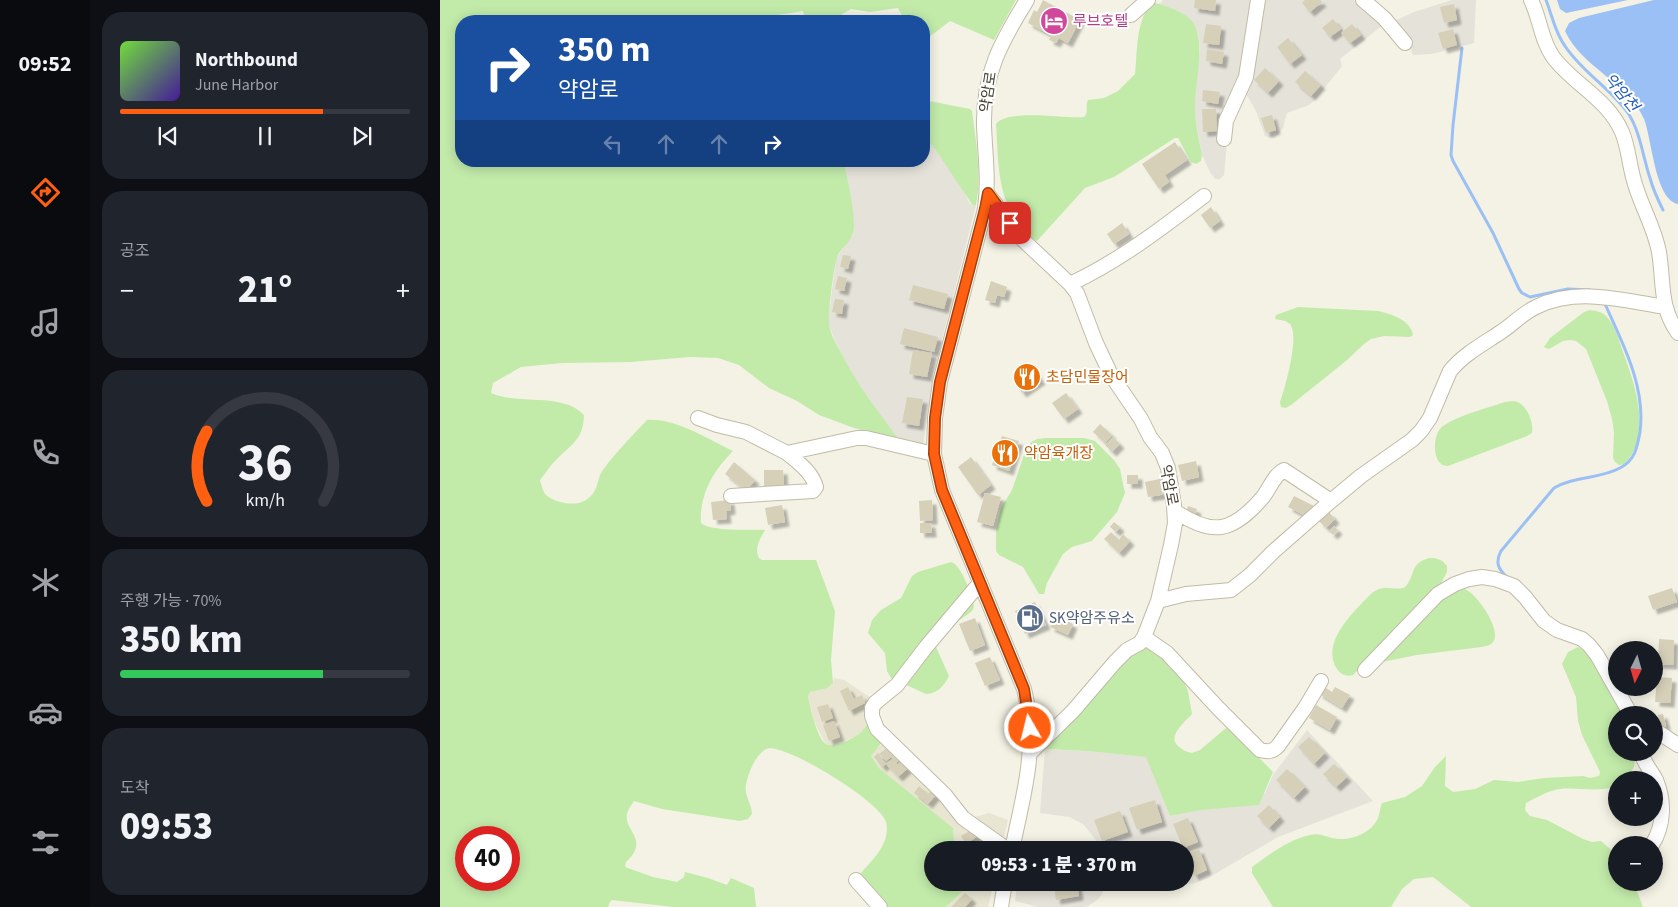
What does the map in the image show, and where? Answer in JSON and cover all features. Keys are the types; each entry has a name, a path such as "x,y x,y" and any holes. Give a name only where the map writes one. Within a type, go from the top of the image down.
{"street":[{"name":"약암로","path":"1014,841 1030,753 1030,728 1024,689 979,584 942,490 934,454 935,418 940,382 988,193 984,125 988,78 1000,45 1027,0"},
{"path":"1131,15 1148,0"},
{"path":"1224,139 1226,121 1246,78 1258,0"},
{"path":"1362,0 1384,18 1405,43"},
{"path":"1531,0 1544,38 1553,56 1578,82 1600,100 1617,120 1624,135 1632,176 1651,222 1659,252 1665,306 1678,333"},
{"name":"약암로","path":"988,193 1023,240 1070,284 1081,300 1096,343 1111,375 1141,419 1150,437 1162,452 1172,488 1175,523 1158,602 1144,637 1140,643 1127,650 1115,662 1073,711 1030,753"},
{"path":"1070,284 1103,268 1132,250 1204,196"},
{"path":"1158,602 1186,594 1231,590 1250,575 1331,500 1412,440 1430,418 1450,371 1455,365 1466,355 1534,307 1570,296 1591,296 1665,306"},
{"path":"698,418 746,432 787,453 806,469 816,486 813,491 731,496"},
{"path":"787,453 866,438 934,454"},
{"path":"1174,510 1189,520 1203,526 1218,529 1229,526 1263,496 1279,472 1284,470 1331,500"},
{"path":"1364,670 1438,594 1455,584 1482,577 1496,579 1514,586 1544,621 1557,630 1582,639 1589,645 1597,655 1626,706"},
{"path":"979,584 897,685 875,703 872,708 872,716 877,729 945,795 963,818 995,841"},
{"path":"1144,637 1167,653 1218,708 1260,750 1266,752 1273,751 1278,746 1305,708 1321,681"},
{"path":"1663,735 1678,745"},
{"path":"1643,761 1655,779 1660,792 1662,823 1658,836"},
{"path":"856,880 880,907"},
{"path":"1000,907 1004,891"}],"shaded area":[{"path":"1163,0 1354,0 1383,25 1340,59 1342,66 1315,100 1309,105 1287,113 1283,128 1275,138 1265,136 1256,111 1246,94 1228,132 1224,175 1220,179 1215,179 1202,155 1195,117 1195,91 1200,50 1199,37 1195,27 1183,14 1160,4"},
{"path":"1452,0 1476,0 1474,43 1432,54 1413,55 1405,36 1394,21 1414,12"},
{"path":"930,144 961,186 970,204 976,205 933,376 923,446 907,443 897,437 880,416 848,367 828,322 836,259 853,235 852,207 845,167 930,167"},
{"path":"834,678 844,680 883,706 879,714 887,730 972,818 989,813 1008,820 1003,841 955,841 953,828 879,768 871,756 873,751 881,745 870,718 863,730 856,736 836,745 825,743 814,721 808,696 810,692 833,683"},
{"path":"1307,730 1373,801 1278,837 1208,878 1194,883 1194,841 1097,841 1083,824 1069,817 1040,813 1045,749 1147,757 1170,816 1265,793 1273,775"},
{"path":"963,891 992,891 988,907 946,907"},
{"path":"1016,891 1103,891 1096,901 1082,907 1038,907 1015,901"}],"green space":[{"path":"440,0 1016,0 994,40 950,21 930,36 930,15 902,15 898,8 870,12 851,9 841,15 804,15 803,11 778,15 455,15 455,167 845,167 853,208 854,226 852,236 836,260 830,299 830,327 835,341 853,374 897,437 896,439 854,428 819,415 797,401 769,388 739,365 718,358 690,357 631,362 562,363 521,367 493,383 491,393 513,398 565,404 575,408 584,415 582,430 577,440 553,463 540,480 546,495 560,502 571,504 582,502 594,493 603,470 647,420 669,422 702,435 733,451 714,474 705,492 702,502 701,523 706,526 722,529 765,530 757,547 759,558 762,560 816,560 835,611 831,660 833,683 827,688 810,692 808,696 814,722 820,736 826,744 840,744 851,739 865,728 871,717 882,742 871,756 879,768 953,828 955,841 924,841 924,891 963,891 946,907 886,907 860,874 875,857 886,837 886,822 880,813 868,801 831,775 791,754 776,749 766,749 755,760 747,781 746,793 752,814 748,819 740,821 662,809 634,801 628,810 627,818 636,840 636,847 626,862 625,867 653,877 677,882 684,877 685,872 727,885 731,878 754,888 756,907 673,907 612,900 608,907 440,907"},
{"path":"1155,3 1185,15 1196,28 1199,39 1199,62 1195,114 1202,155 1201,161 1196,164 1191,162 1178,138 1175,138 1114,177 1085,188 1037,241 1035,240 1013,215 1006,201 999,173 996,124 1002,119 1024,115 1084,117 1088,100 1104,98 1118,91 1135,74 1141,22 1145,14"},
{"path":"930,101 972,111 977,146 978,193 976,205 973,206 930,144"},
{"path":"1298,307 1378,311 1394,316 1409,325 1413,335 1410,337 1384,336 1371,339 1291,405 1286,408 1281,407 1280,402 1293,350 1293,330 1290,324 1275,319 1276,315"},
{"path":"1590,310 1604,314 1612,325 1628,365 1636,394 1640,425 1638,439 1633,452 1624,464 1619,465 1613,458 1614,432 1612,419 1607,401 1586,349 1576,341 1570,340 1563,341 1549,349 1544,347 1550,338 1584,312"},
{"path":"1513,401 1522,405 1528,413 1532,423 1532,433 1448,466 1442,465 1438,461 1435,442 1439,430 1443,426 1465,415"},
{"path":"1045,438 1084,438 1095,441 1114,460 1120,469 1125,493 1117,512 1092,541 1072,547 1063,554 1047,583 1044,594 1039,594 1023,567 999,555 996,551 996,531 1001,508 1012,490 1024,455 1031,442"},
{"path":"1429,558 1439,559 1447,566 1447,572 1438,589 1353,675 1346,676 1340,673 1333,660 1333,650 1339,631 1345,622 1375,591 1384,588 1404,588 1418,563"},
{"path":"951,562 959,568 969,589 974,607 972,611 941,636 936,647 949,676 940,689 934,693 926,694 891,678 887,671 885,653 868,633 872,620 881,610 901,598 912,576 918,572"},
{"path":"1460,589 1473,594 1488,615 1495,637 1492,643 1488,646 1417,655 1382,662 1381,660 1443,598"},
{"path":"1578,647 1585,651 1608,688 1608,696 1613,696 1619,706 1608,706 1608,761 1635,761 1634,767 1632,771 1608,771 1608,788 1556,790 1526,803 1525,810 1530,816 1547,820 1583,839 1592,842 1601,841 1608,847 1608,891 1637,891 1643,907 1471,907 1433,877 1414,879 1402,889 1391,907 1273,907 1252,873 1252,867 1280,848 1302,837 1316,834 1345,839 1359,836 1375,824 1382,803 1405,797 1422,786 1435,767 1446,756 1445,786 1453,792 1475,789 1494,780 1518,782 1544,778 1583,776 1590,778 1599,776 1600,772 1582,735 1578,721 1576,697 1562,664 1568,652"},
{"path":"1144,648 1155,650 1180,672 1188,691 1192,714 1176,733 1175,741 1177,745 1192,753 1200,750 1226,728 1232,730 1273,772 1259,805 1200,810 1170,816 1146,757 1045,749 1049,742 1133,652"}],"water":[{"path":"1557,0 1628,0 1566,13 1560,9"},
{"path":"1654,0 1678,0 1678,204 1670,200 1659,181 1647,128 1637,106 1616,84 1582,55 1572,44 1565,31 1569,23 1579,18"}],"building":[{"name":"루브호텔","path":"1043,0 1080,20 1068,43 1059,38 1056,43 1049,40 1051,35 1028,23 1034,10 1037,12"},
{"path":"1195,0 1216,0 1215,11 1194,8"},
{"path":"1305,0 1320,0 1322,2 1310,12 1302,3"},
{"path":"1454,4 1457,20 1444,23 1440,7"},
{"path":"1333,19 1341,29 1330,37 1322,28"},
{"path":"1206,24 1221,26 1219,45 1203,43"},
{"path":"1352,24 1361,35 1350,43 1341,33"},
{"path":"1453,29 1457,45 1443,49 1438,33"},
{"path":"1288,38 1302,55 1290,64 1277,47"},
{"path":"1207,49 1224,52 1222,64 1206,61"},
{"path":"1265,68 1279,81 1268,93 1254,80"},
{"path":"1305,71 1321,85 1311,96 1295,82"},
{"path":"1203,90 1220,92 1218,104 1202,101"},
{"path":"1202,109 1216,109 1217,131 1203,132"},
{"path":"1272,115 1276,130 1266,133 1261,118"},
{"path":"1175,142 1187,160 1165,175 1169,182 1159,189 1142,164"},
{"path":"1211,207 1220,221 1210,228 1201,215"},
{"path":"1122,223 1129,234 1114,244 1107,234"},
{"path":"843,255 851,256 848,269 840,267"},
{"path":"838,276 847,278 844,291 835,289"},
{"path":"991,281 1007,287 1004,297 997,295 995,303 985,300"},
{"path":"913,285 948,294 944,309 909,300"},
{"path":"835,299 844,300 842,314 832,312"},
{"path":"904,328 938,337 934,352 900,344"},
{"path":"913,350 932,353 927,377 909,374"},
{"name":"초담민물장어","path":"1029,363 1041,380 1022,393 1017,386 1021,383 1014,374"},
{"path":"1066,393 1078,409 1064,419 1052,403"},
{"path":"907,397 923,399 919,426 902,423"},
{"path":"1100,424 1112,435 1105,443 1093,432"},
{"name":"약암육개장","path":"1002,436 1019,441 1009,471 992,465"},
{"path":"1113,437 1120,444 1112,452 1105,445"},
{"path":"971,457 991,485 978,495 958,467"},
{"path":"1196,461 1199,477 1182,481 1178,465"},
{"path":"734,462 755,480 746,491 725,474"},
{"path":"764,470 783,470 784,487 764,487"},
{"path":"1127,475 1138,475 1138,484 1127,484"},
{"path":"1164,478 1167,494 1148,497 1145,482"},
{"path":"985,493 1001,497 993,526 977,522"},
{"path":"1294,496 1314,506 1308,517 1288,507"},
{"path":"730,500 731,510 726,511 727,519 713,520 711,502"},
{"path":"932,500 933,520 920,521 919,501"},
{"path":"782,505 785,522 768,525 765,508"},
{"path":"1188,506 1197,509 1195,515 1186,513"},
{"path":"1329,512 1335,519 1326,528 1319,521"},
{"path":"1114,522 1120,527 1116,532 1110,527"},
{"path":"920,523 931,523 932,533 920,533"},
{"path":"1334,526 1338,530 1333,535 1329,531"},
{"path":"1111,532 1119,540 1123,534 1130,541 1119,553 1104,539"},
{"path":"1672,588 1677,602 1653,610 1648,596"},
{"name":"SK약암주유소","path":"1035,602 1046,625 1025,634 1015,611"},
{"path":"1055,615 1073,624 1068,635 1050,627"},
{"path":"975,618 985,645 970,651 959,624"},
{"path":"1659,639 1674,640 1673,665 1663,664 1663,641 1659,641"},
{"path":"990,657 1000,680 985,686 975,663"},
{"path":"1663,677 1672,678 1670,703 1655,702 1655,696 1663,696"},
{"path":"1323,686 1332,692 1335,687 1350,695 1342,708 1318,693"},
{"path":"848,687 854,699 862,695 865,703 849,711 840,691"},
{"path":"828,704 833,718 822,722 817,707"},
{"path":"1316,705 1337,717 1330,730 1309,718"},
{"path":"1663,714 1666,726 1663,727"},
{"path":"834,721 840,737 829,741 823,725"},
{"path":"1309,737 1325,753 1314,764 1298,747"},
{"path":"892,744 903,757 896,763 891,757 886,761 879,754"},
{"path":"878,753 886,764 882,767 874,757"},
{"path":"892,759 897,765 902,761 908,768 898,777 886,764"},
{"path":"1334,764 1347,777 1336,787 1323,774"},
{"path":"1287,769 1305,787 1294,798 1276,780"},
{"path":"919,786 928,794 934,787 939,791 928,804 914,793"},
{"path":"1155,800 1162,822 1137,830 1129,808"},
{"path":"1269,805 1280,817 1269,828 1257,816"},
{"path":"1120,811 1128,832 1102,841 1094,820"},
{"path":"1188,818 1198,842 1194,844 1194,841 1180,841 1173,824"},
{"path":"973,829 978,836 970,841 964,841 961,836"},
{"path":"1199,849 1207,870 1194,876 1194,851"},
{"path":"1055,891 1078,891 1079,896 1056,900"},
{"path":"965,893 972,899 965,907 951,907"}],"waterway":[{"name":"약암천","path":"1546,0 1556,30 1565,46 1579,64 1621,104 1632,120 1657,198 1663,210"},
{"path":"1462,48 1451,155 1493,233 1519,289 1530,297 1568,289 1590,290"},
{"path":"1507,577 1498,565 1501,551 1554,488 1570,481 1612,472 1625,465 1632,457 1636,448 1640,432 1640,399 1632,366 1605,304"}],"place":[{"name":"루브호텔","path":"1054,21"},
{"name":"초담민물장어","path":"1027,377"},
{"name":"약암육개장","path":"1005,453"},
{"name":"SK약암주유소","path":"1030,618"}],"route":[{"path":"1010,223 988,193 940,382 935,418 934,454 942,490 979,584 1024,689 1030,728"}]}
